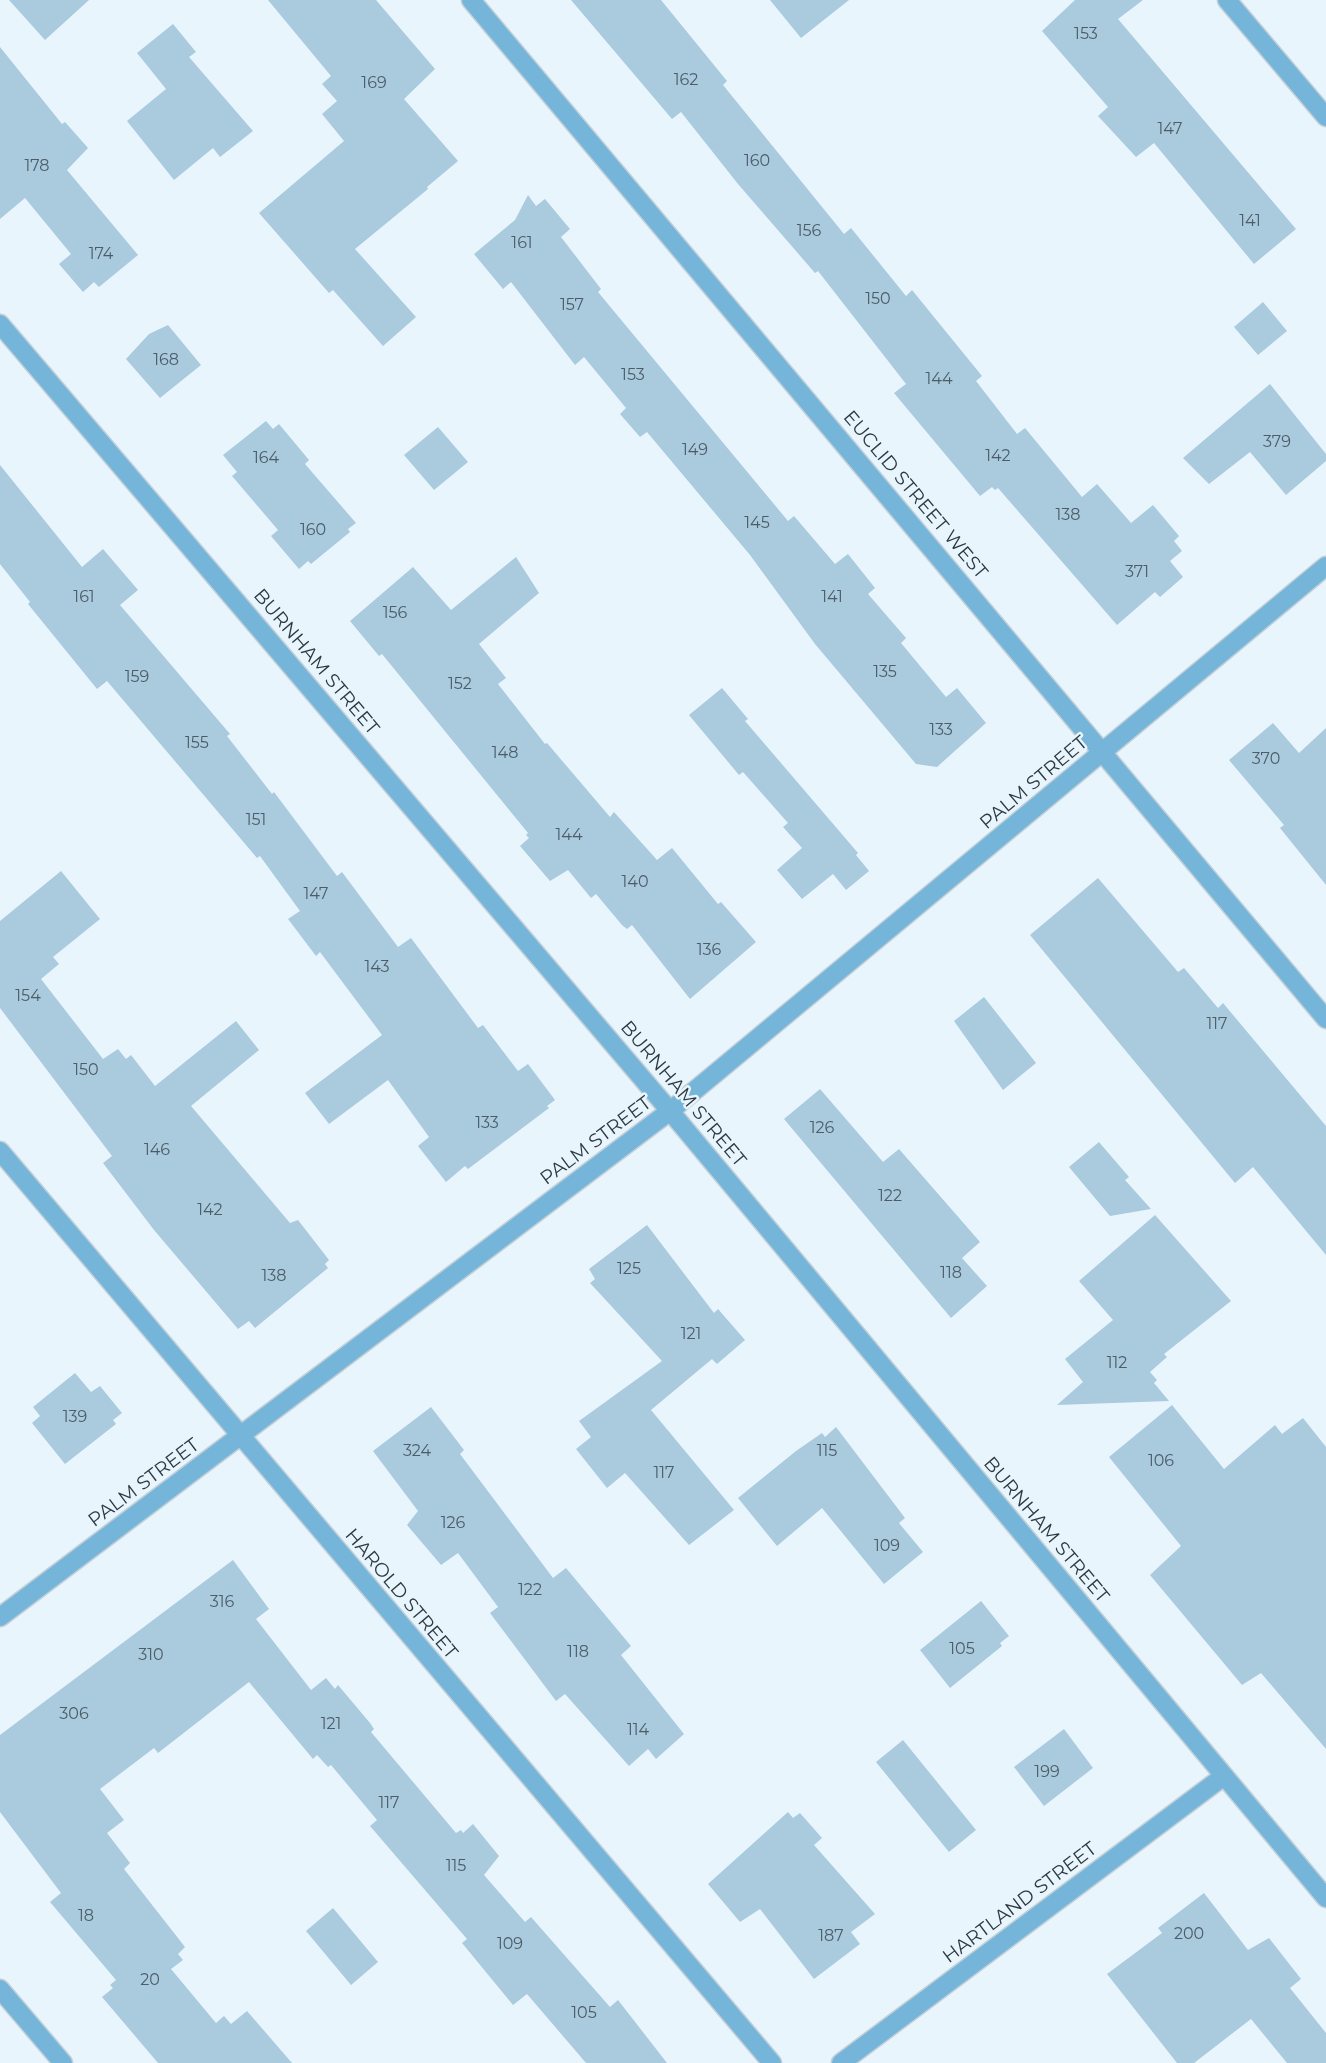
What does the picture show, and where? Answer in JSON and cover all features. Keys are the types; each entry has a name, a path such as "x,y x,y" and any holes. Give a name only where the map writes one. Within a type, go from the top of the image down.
{"street":[{"name":"EUCLID STREET WEST","path":"471,0 1326,1019"},
{"path":"1227,0 1326,117"},
{"name":"BURNHAM STREET","path":"0,324 670,1111 1326,1898"},
{"name":"PALM STREET","path":"0,1617 670,1111 1326,566"},
{"name":"HAROLD STREET","path":"0,1151 772,2063"},
{"name":"HARTLAND STREET","path":"841,2063 1224,1776"},
{"path":"0,1989 63,2063"}],"building":[{"path":"9,0 89,0 45,40"},
{"path":"268,0 376,0 435,69 404,99 458,161 355,249 416,317 383,346 333,290 329,293 259,213 344,141 322,114 337,101 322,84 331,76"},
{"path":"571,0 661,0 727,81 723,85 844,234 851,228 906,296 912,290 982,376 976,381 1017,434 1025,428 1082,497 1097,484 1131,523 1153,505 1179,536 1174,541 1182,551 1170,561 1183,577 1160,597 1155,592 1117,625 998,488 995,490 992,487 980,496 894,393 906,384 818,271 815,273 738,184 681,112 672,119"},
{"path":"770,0 849,0 801,38"},
{"path":"1075,0 1143,0 1118,19 1296,229 1254,264 1154,143 1136,157 1098,116 1108,107 1042,31"},
{"path":"173,24 196,52 189,57 253,131 220,157 213,148 174,180 127,121 166,89 137,53"},
{"path":"0,47 62,124 65,122 88,148 67,170 138,255 99,287 94,282 83,292 59,264 71,254 25,198 0,219"},
{"path":"528,195 536,206 545,199 570,229 561,237 601,289 598,292 788,521 794,516 835,564 848,554 875,588 868,594 906,638 901,643 946,697 957,688 986,723 937,767 916,764 815,644 750,555 647,432 640,437 620,414 626,408 584,357 575,365 511,282 503,289 474,254 515,220"},
{"path":"1263,302 1287,331 1258,355 1234,327"},
{"path":"168,325 201,365 160,398 126,359 149,334"},
{"path":"1270,384 1326,454 1326,461 1286,495 1250,452 1209,484 1183,458"},
{"path":"266,421 273,429 279,424 309,460 305,464 356,523 348,529 350,532 311,564 308,561 299,569 271,536 278,530 232,476 237,472 223,455"},
{"path":"438,427 468,462 434,490 404,455"},
{"path":"0,465 82,567 103,549 138,590 120,605 230,734 227,736 272,794 274,792 337,876 342,872 398,947 411,938 478,1028 483,1025 518,1071 528,1064 555,1100 547,1106 549,1108 468,1169 465,1166 446,1182 418,1146 429,1137 388,1080 329,1124 305,1093 382,1035 320,952 316,956 288,919 300,911 260,856 257,858 107,681 97,689 28,604 30,602 0,564"},
{"path":"516,557 539,593 479,644 506,678 498,684 545,744 547,743 610,817 614,812 657,860 672,848 718,904 721,902 756,942 690,999 632,925 627,929 622,925 596,894 591,898 568,870 550,881 520,846 529,838 526,835 528,833 382,654 379,656 350,621 413,567 451,610"},
{"path":"722,688 748,719 745,721 858,853 856,855 869,871 846,890 833,874 802,899 777,870 802,848 783,827 788,823 743,772 739,775 689,715"},
{"path":"1273,723 1299,753 1326,728 1326,885 1280,828 1284,825 1229,760"},
{"path":"61,871 100,919 53,957 59,964 41,979 103,1059 118,1049 126,1059 131,1055 155,1086 236,1021 259,1050 191,1106 290,1223 298,1220 329,1260 325,1264 328,1268 255,1328 249,1321 238,1329 154,1230 103,1163 112,1156 0,1008 0,921"},
{"path":"1098,878 1178,972 1184,968 1218,1008 1223,1003 1326,1126 1326,1255 1253,1167 1235,1183 1030,935"},
{"path":"984,997 1036,1063 1003,1090 954,1021"},
{"path":"820,1089 883,1162 899,1149 980,1242 962,1258 987,1286 951,1318 784,1119"},
{"path":"1099,1142 1129,1177 1125,1180 1151,1209 1110,1216 1069,1167"},
{"path":"1155,1215 1231,1301 1164,1354 1167,1357 1150,1372 1157,1380 1154,1383 1169,1401 1057,1405 1083,1382 1065,1359 1113,1320 1079,1281"},
{"path":"647,1225 714,1313 718,1309 745,1340 717,1364 712,1359 651,1410 734,1510 689,1545 625,1473 607,1488 576,1449 591,1437 579,1421 662,1361 590,1283 595,1279 589,1269"},
{"path":"75,1373 91,1392 100,1386 122,1413 113,1420 116,1424 65,1464 32,1423 40,1416 33,1407"},
{"path":"1172,1405 1224,1469 1275,1425 1282,1434 1303,1418 1326,1447 1326,1749 1261,1673 1242,1685 1150,1575 1181,1546 1109,1457"},
{"path":"431,1407 464,1450 460,1454 553,1578 566,1568 631,1646 621,1655 684,1734 656,1759 648,1749 629,1766 565,1694 556,1701 490,1613 498,1607 458,1553 441,1565 407,1525 418,1511 373,1451"},
{"path":"836,1427 905,1518 899,1523 923,1552 884,1584 822,1508 777,1546 738,1498 796,1451 822,1433 825,1437"},
{"path":"233,1560 269,1609 256,1619 311,1690 326,1678 335,1689 338,1685 370,1723 374,1729 371,1732 456,1833 461,1830 463,1833 473,1824 499,1856 484,1875 525,1922 531,1917 610,2007 618,2000 667,2063 586,2063 527,1994 513,2005 462,1943 467,1939 370,1826 377,1820 331,1765 328,1767 317,1755 313,1759 249,1682 158,1753 154,1748 100,1789 124,1820 107,1833 130,1863 124,1869 185,1947 178,1954 183,1960 171,1969 216,2023 224,2016 231,2024 247,2011 292,2063 158,2063 102,1997 113,1988 110,1985 116,1980 50,1902 61,1893 0,1812 0,1735"},
{"path":"981,1601 1009,1636 1000,1643 1002,1646 950,1688 920,1650"},
{"path":"1064,1729 1093,1768 1044,1806 1014,1767"},
{"path":"903,1740 976,1830 949,1852 876,1762"},
{"path":"788,1812 793,1818 800,1813 822,1838 814,1845 875,1914 851,1932 860,1944 814,1979 760,1909 740,1922 708,1884"},
{"path":"1204,1893 1248,1950 1269,1938 1301,1979 1290,1988 1326,2033 1326,2063 1287,2063 1251,2019 1194,2063 1177,2063 1107,1974 1162,1933 1158,1928"},
{"path":"333,1908 378,1962 351,1985 306,1931"}]}
